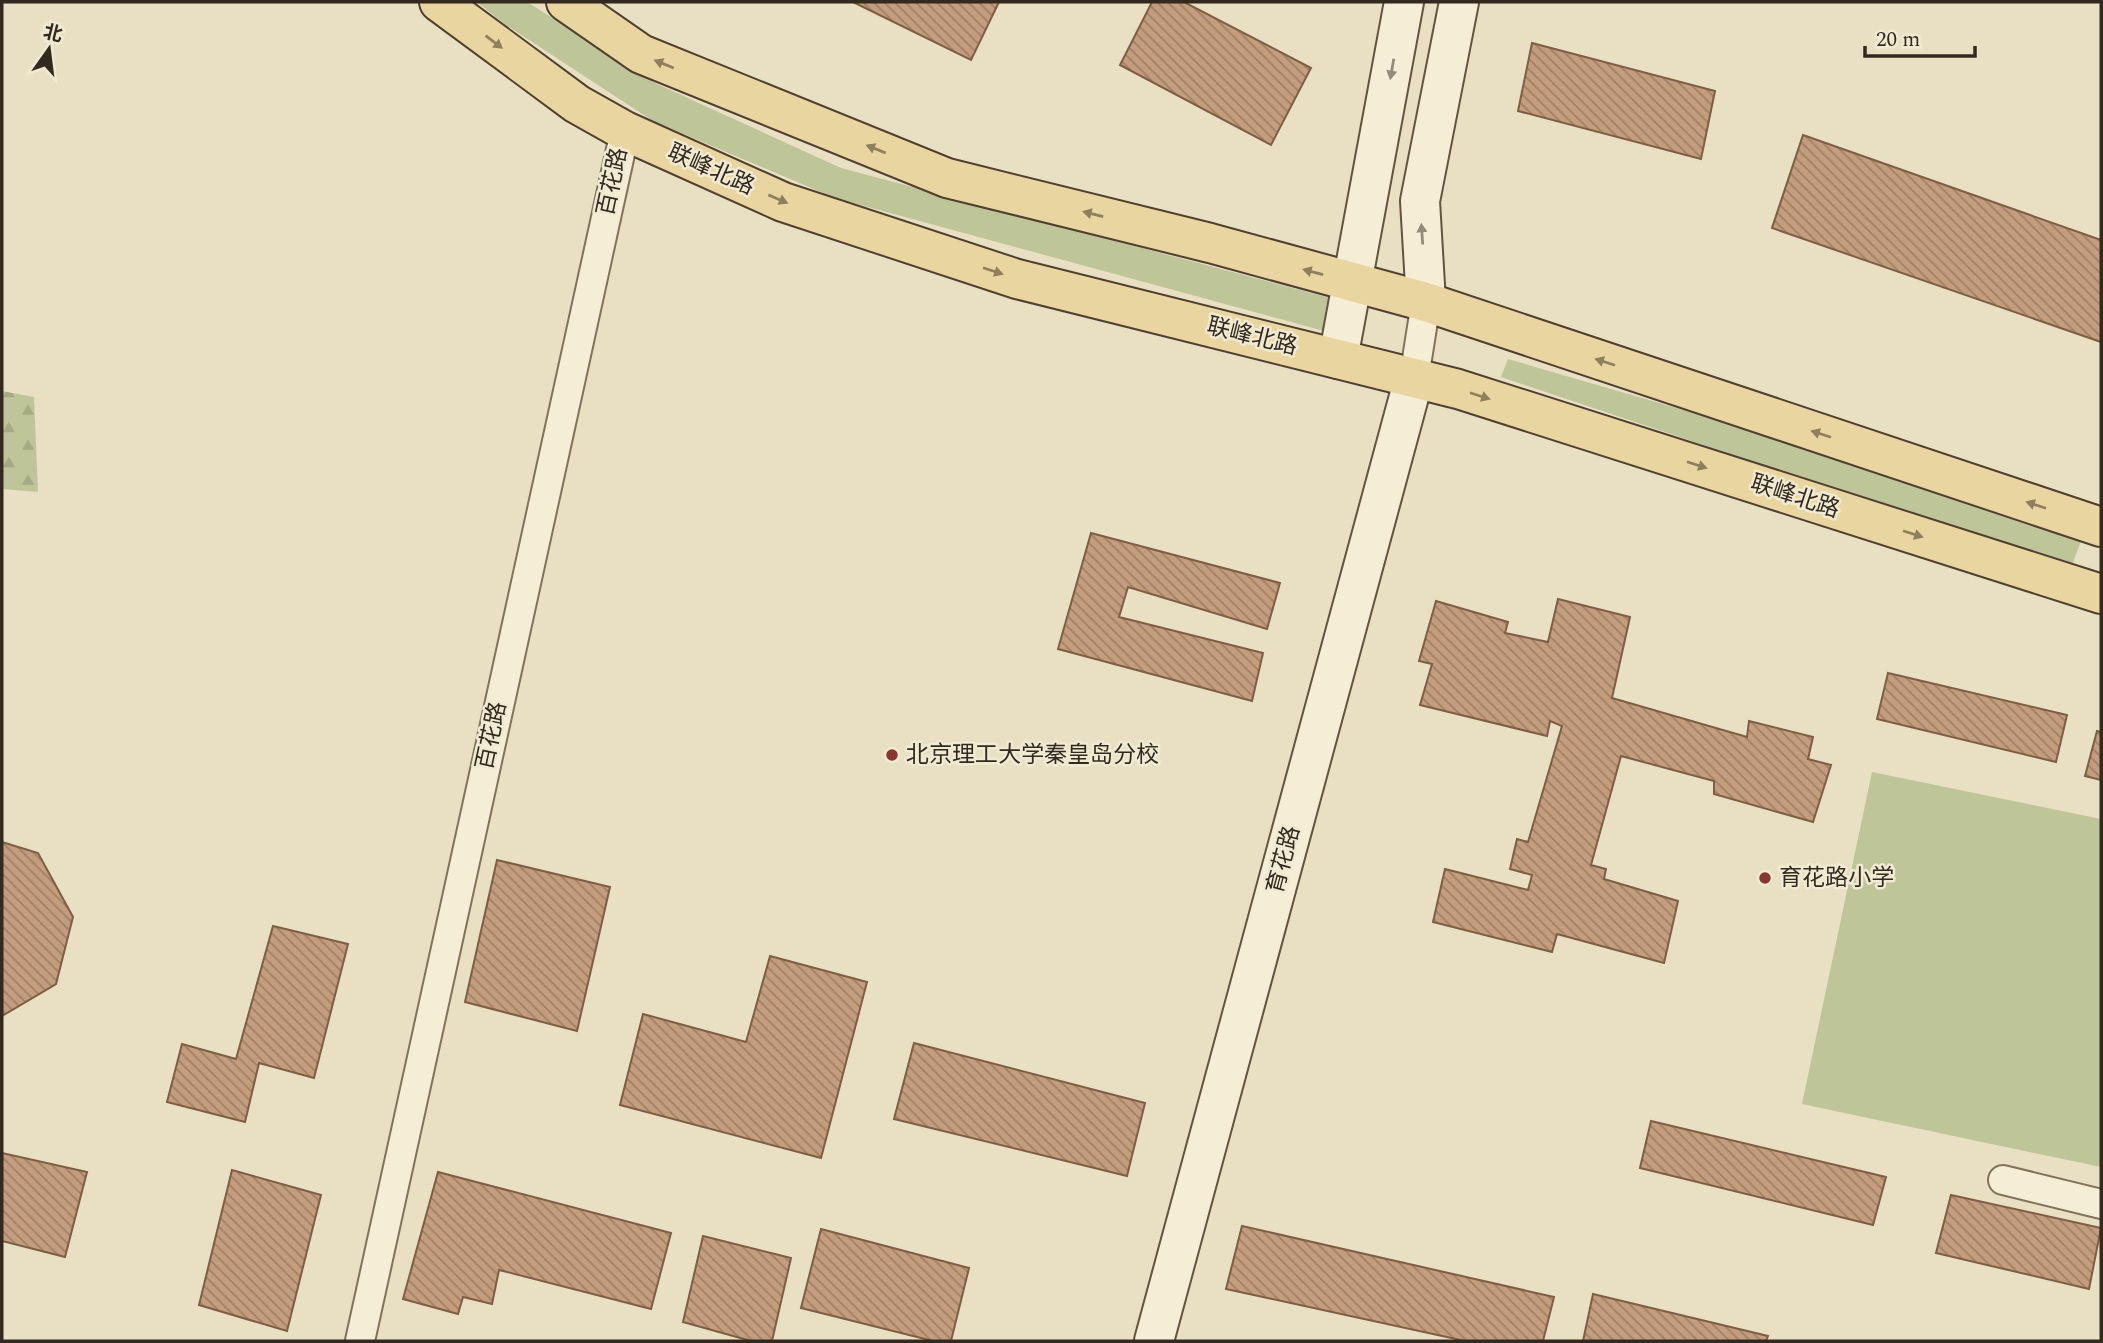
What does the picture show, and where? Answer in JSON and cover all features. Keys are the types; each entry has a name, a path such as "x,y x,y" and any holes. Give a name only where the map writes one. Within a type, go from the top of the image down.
{"main road":[{"name":"联峰北路","path":"439,2 577,104 625,131 783,202 1017,279 1414,378 2100,589"},
{"path":"566,2 641,54 947,178 1426,302 2101,527"}],"street":[{"path":"1338,359 1404,2"},
{"path":"1414,378 1426,302 1420,201 1459,2"},
{"name":"百花路","path":"360,1341 625,131"},
{"name":"育花路","path":"1154,1341 1414,378"},
{"path":"2003,1180 2101,1204"}],"green space":[{"path":"477,2 527,2 657,84 841,168 1334,299 1328,332 835,198 653,121 506,25"},
{"path":"1508,359 1790,441 2081,541 2071,568 1501,377"},
{"path":"2,391 34,397 38,492 2,489"},
{"path":"1872,772 2101,819 2101,1167 1802,1104"}],"building":[{"path":"853,2 999,2 971,60"},
{"path":"1152,2 1184,2 1311,68 1271,145 1120,65"},
{"path":"1532,43 1715,91 1701,159 1518,111"},
{"path":"1803,135 2101,240 2101,342 1772,228"},
{"path":"1091,533 1280,583 1267,629 1128,587 1119,617 1263,653 1252,701 1058,649"},
{"path":"1558,599 1630,617 1612,698 1747,737 1749,721 1813,737 1808,759 1831,765 1813,822 1714,794 1714,781 1621,756 1591,865 1606,869 1604,879 1678,901 1664,963 1557,934 1552,952 1433,922 1445,869 1528,890 1532,875 1510,869 1517,839 1528,842 1562,726 1550,721 1547,736 1420,705 1432,664 1419,661 1436,601 1508,622 1505,633 1548,642"},
{"path":"1888,673 2067,715 2056,762 1877,719"},
{"path":"2097,731 2101,732 2101,780 2085,776"},
{"path":"2,842 38,853 73,917 56,984 2,1016"},
{"path":"497,860 610,887 577,1031 465,1002"},
{"path":"273,926 348,944 314,1078 259,1063 245,1122 167,1102 182,1044 236,1059"},
{"path":"770,956 867,982 821,1158 620,1105 643,1014 746,1042"},
{"path":"914,1043 1145,1103 1127,1176 894,1119"},
{"path":"1651,1121 1886,1177 1873,1225 1640,1168"},
{"path":"2,1153 87,1172 65,1257 2,1241"},
{"path":"232,1170 321,1195 287,1331 199,1305"},
{"path":"438,1172 671,1233 651,1309 499,1270 492,1304 463,1297 458,1314 403,1299"},
{"path":"1951,1195 2101,1228 2089,1289 1936,1253"},
{"path":"1242,1226 1554,1297 1543,1341 1465,1341 1226,1289"},
{"path":"821,1229 969,1268 951,1341 933,1341 801,1308"},
{"path":"703,1236 791,1258 772,1341 751,1341 683,1322"},
{"path":"1593,1294 1768,1336 1766,1341 1583,1341"}],"place":[{"name":"北京理工大学秦皇岛分校","path":"892,755"},
{"name":"育花路小学","path":"1765,878"}]}
